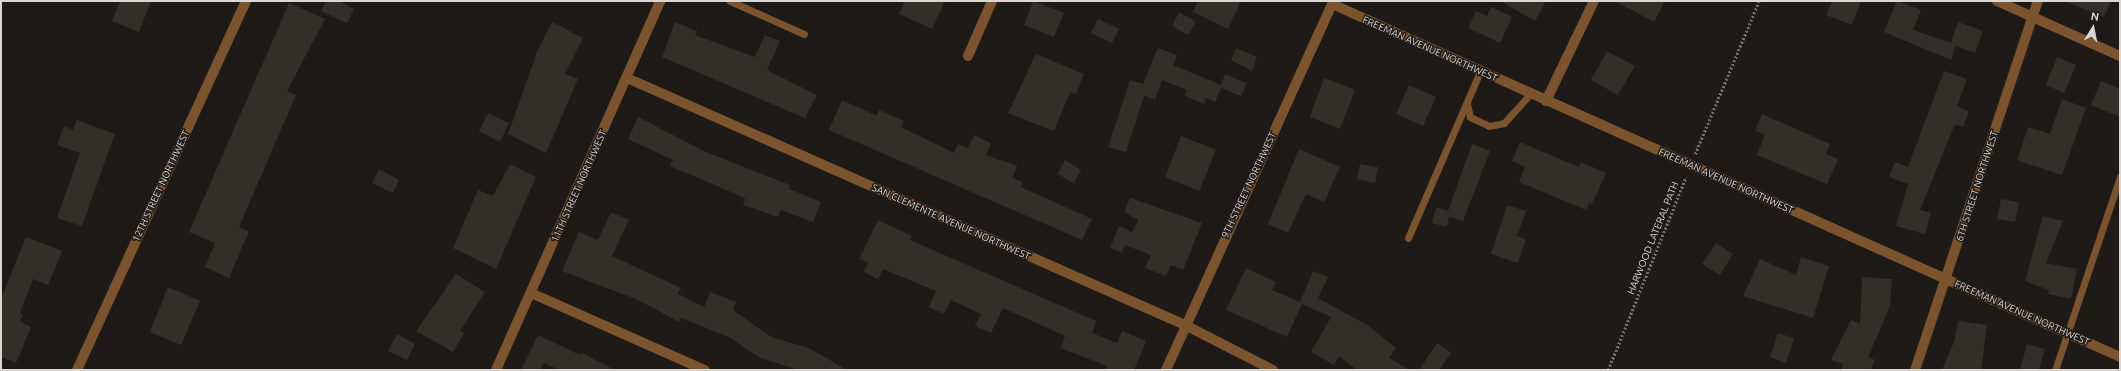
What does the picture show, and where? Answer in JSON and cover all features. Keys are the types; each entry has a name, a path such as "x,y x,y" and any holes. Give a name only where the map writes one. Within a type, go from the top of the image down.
{"street":[{"name":"12TH STREET NORTHWEST","path":"77,370 246,1"},
{"name":"11TH STREET NORTHWEST","path":"496,370 660,1"},
{"path":"968,56 992,1"},
{"path":"1546,101 1594,1"},
{"path":"1997,1 2120,56"},
{"name":"6TH STREET NORTHWEST","path":"1915,370 1947,280 2038,1"},
{"name":"FREEMAN AVENUE NORTHWEST","path":"1332,3 1480,72 2120,357"},
{"name":"9TH STREET NORTHWEST","path":"1166,370 1185,325 1332,3"},
{"name":"SAN CLEMENTE AVENUE NORTHWEST","path":"627,78 1185,325 1273,370"},
{"path":"531,293 705,370"}],"lane":[{"path":"730,1 804,34"},
{"path":"1408,238 1431,178 1467,104 1480,72"},
{"path":"1467,104 1470,117 1489,126 1504,123 1530,94"},
{"path":"2055,370 2120,177"}],"path":[{"name":"HARWOOD LATERAL PATH","path":"1608,370 1690,165 1759,1"}],"building":[{"path":"120,1 151,1 139,32 112,21"},
{"path":"326,1 339,1 354,9 347,23 321,11"},
{"path":"905,1 945,1 932,29 899,14"},
{"path":"1033,1 1064,13 1054,37 1024,25"},
{"path":"1198,1 1241,1 1228,29 1193,12"},
{"path":"1500,1 1546,1 1535,21"},
{"path":"1615,1 1665,1 1654,22"},
{"path":"1832,1 1861,1 1852,25 1826,15"},
{"path":"1897,1 1921,10 1913,30 1951,43 1958,22 1983,31 1975,53 1956,46 1951,60 1884,32"},
{"path":"2064,1 2111,1 2104,17"},
{"path":"289,3 325,19 287,91 296,95 239,227 249,231 229,278 205,267 215,243 189,232"},
{"path":"1491,7 1512,17 1500,43 1468,28 1476,11 1487,16"},
{"path":"1179,12 1196,22 1188,35 1172,26"},
{"path":"1098,19 1119,29 1112,43 1091,33"},
{"path":"552,22 583,38 565,74 578,79 546,153 508,134 537,52"},
{"path":"675,22 697,31 695,35 755,57 765,35 780,41 767,70 817,95 805,118 662,57"},
{"path":"1158,48 1177,55 1173,65 1221,85 1225,74 1247,83 1241,96 1221,88 1215,102 1206,98 1204,104 1185,96 1187,90 1162,80 1155,100 1144,96 1126,152 1108,147 1130,80 1143,84"},
{"path":"1236,48 1257,57 1252,71 1231,60"},
{"path":"1607,51 1635,66 1618,95 1591,80"},
{"path":"1036,54 1084,74 1076,94 1070,92 1054,131 1008,113"},
{"path":"2057,57 2076,65 2064,93 2046,85"},
{"path":"1944,71 1967,79 1957,106 1969,111 1963,127 1955,124 1920,210 1931,213 1925,234 1896,226 1908,184 1889,177 1895,162 1908,167"},
{"path":"1324,78 1355,90 1340,129 1310,117"},
{"path":"2101,81 2120,89 2120,117 2091,105"},
{"path":"1409,85 1436,97 1423,126 1396,114"},
{"path":"2062,99 2086,108 2062,175 2017,160 2028,127 2050,134"},
{"path":"842,100 877,116 879,110 904,121 901,127 954,153 958,144 968,148 974,135 991,143 986,155 1017,166 1012,178 1023,182 1021,187 1092,219 1082,240 829,130"},
{"path":"488,113 509,123 500,142 479,131"},
{"path":"1762,114 1830,144 1826,154 1838,159 1827,184 1757,155 1765,134 1755,131"},
{"path":"638,117 706,152 790,185 789,189 821,202 813,222 781,210 778,217 743,205 745,198 670,166 673,160 628,139"},
{"path":"77,120 115,134 82,226 57,218 80,153 57,145 64,126 73,130"},
{"path":"1181,136 1216,150 1199,191 1165,177"},
{"path":"1520,142 1579,167 1581,162 1606,173 1592,204 1589,203 1586,210 1519,182 1525,167 1512,161"},
{"path":"1472,144 1490,151 1463,221 1449,217 1447,227 1432,223 1436,207 1448,211"},
{"path":"1299,149 1340,167 1324,202 1306,194 1288,233 1268,224"},
{"path":"1065,160 1081,170 1074,183 1057,174"},
{"path":"510,164 536,177 496,269 453,248 478,190 493,196"},
{"path":"1360,164 1378,167 1375,183 1357,179"},
{"path":"379,169 399,180 393,193 372,183"},
{"path":"1130,198 1202,223 1183,270 1171,265 1166,276 1145,268 1151,255 1125,245 1122,253 1110,248 1119,226 1132,232 1138,220 1124,212"},
{"path":"2001,199 2019,202 2015,222 1997,219"},
{"path":"1507,205 1526,211 1517,236 1526,239 1518,263 1491,254"},
{"path":"611,212 629,220 612,256 681,288 678,294 704,307 710,292 736,302 733,310 771,337 809,348 847,370 799,370 760,358 729,337 681,318 679,322 636,299 562,271 579,232 598,240"},
{"path":"2043,216 2063,221 2046,263 2077,269 2071,299 2048,294 2049,290 2025,281"},
{"path":"878,220 912,236 910,240 1096,321 1092,333 1117,343 1122,331 1146,341 1134,370 1105,370 1107,366 1061,348 1065,336 1003,308 991,333 975,326 981,314 951,300 944,314 929,307 936,291 883,269 878,279 864,272 868,263 859,259"},
{"path":"26,237 62,251 48,285 33,279 20,313 23,314 20,322 31,327 16,363 1,357 1,299"},
{"path":"1716,243 1733,254 1720,275 1702,264"},
{"path":"1801,257 1829,266 1813,318 1743,296 1760,259 1796,275"},
{"path":"1246,268 1276,282 1272,290 1300,302 1313,271 1328,277 1318,298 1367,325 1396,348 1389,358 1410,370 1357,370 1339,356 1334,365 1311,352 1331,317 1302,304 1287,337 1226,310"},
{"path":"456,274 485,292 460,331 464,333 453,352 416,331"},
{"path":"1862,277 1892,279 1890,306 1868,357 1875,360 1871,370 1841,370 1843,364 1831,360 1851,320 1860,324"},
{"path":"168,287 200,301 181,345 150,332"},
{"path":"1958,321 1987,325 1981,370 1942,370 1954,342"},
{"path":"1778,333 1794,338 1786,363 1770,357"},
{"path":"397,334 415,344 407,360 388,351"},
{"path":"538,335 580,355 582,353 615,370 559,370 544,363 540,370 521,370"},
{"path":"1437,343 1451,353 1439,370 1419,370"},
{"path":"2027,344 2045,349 2039,370 2020,370"}]}
